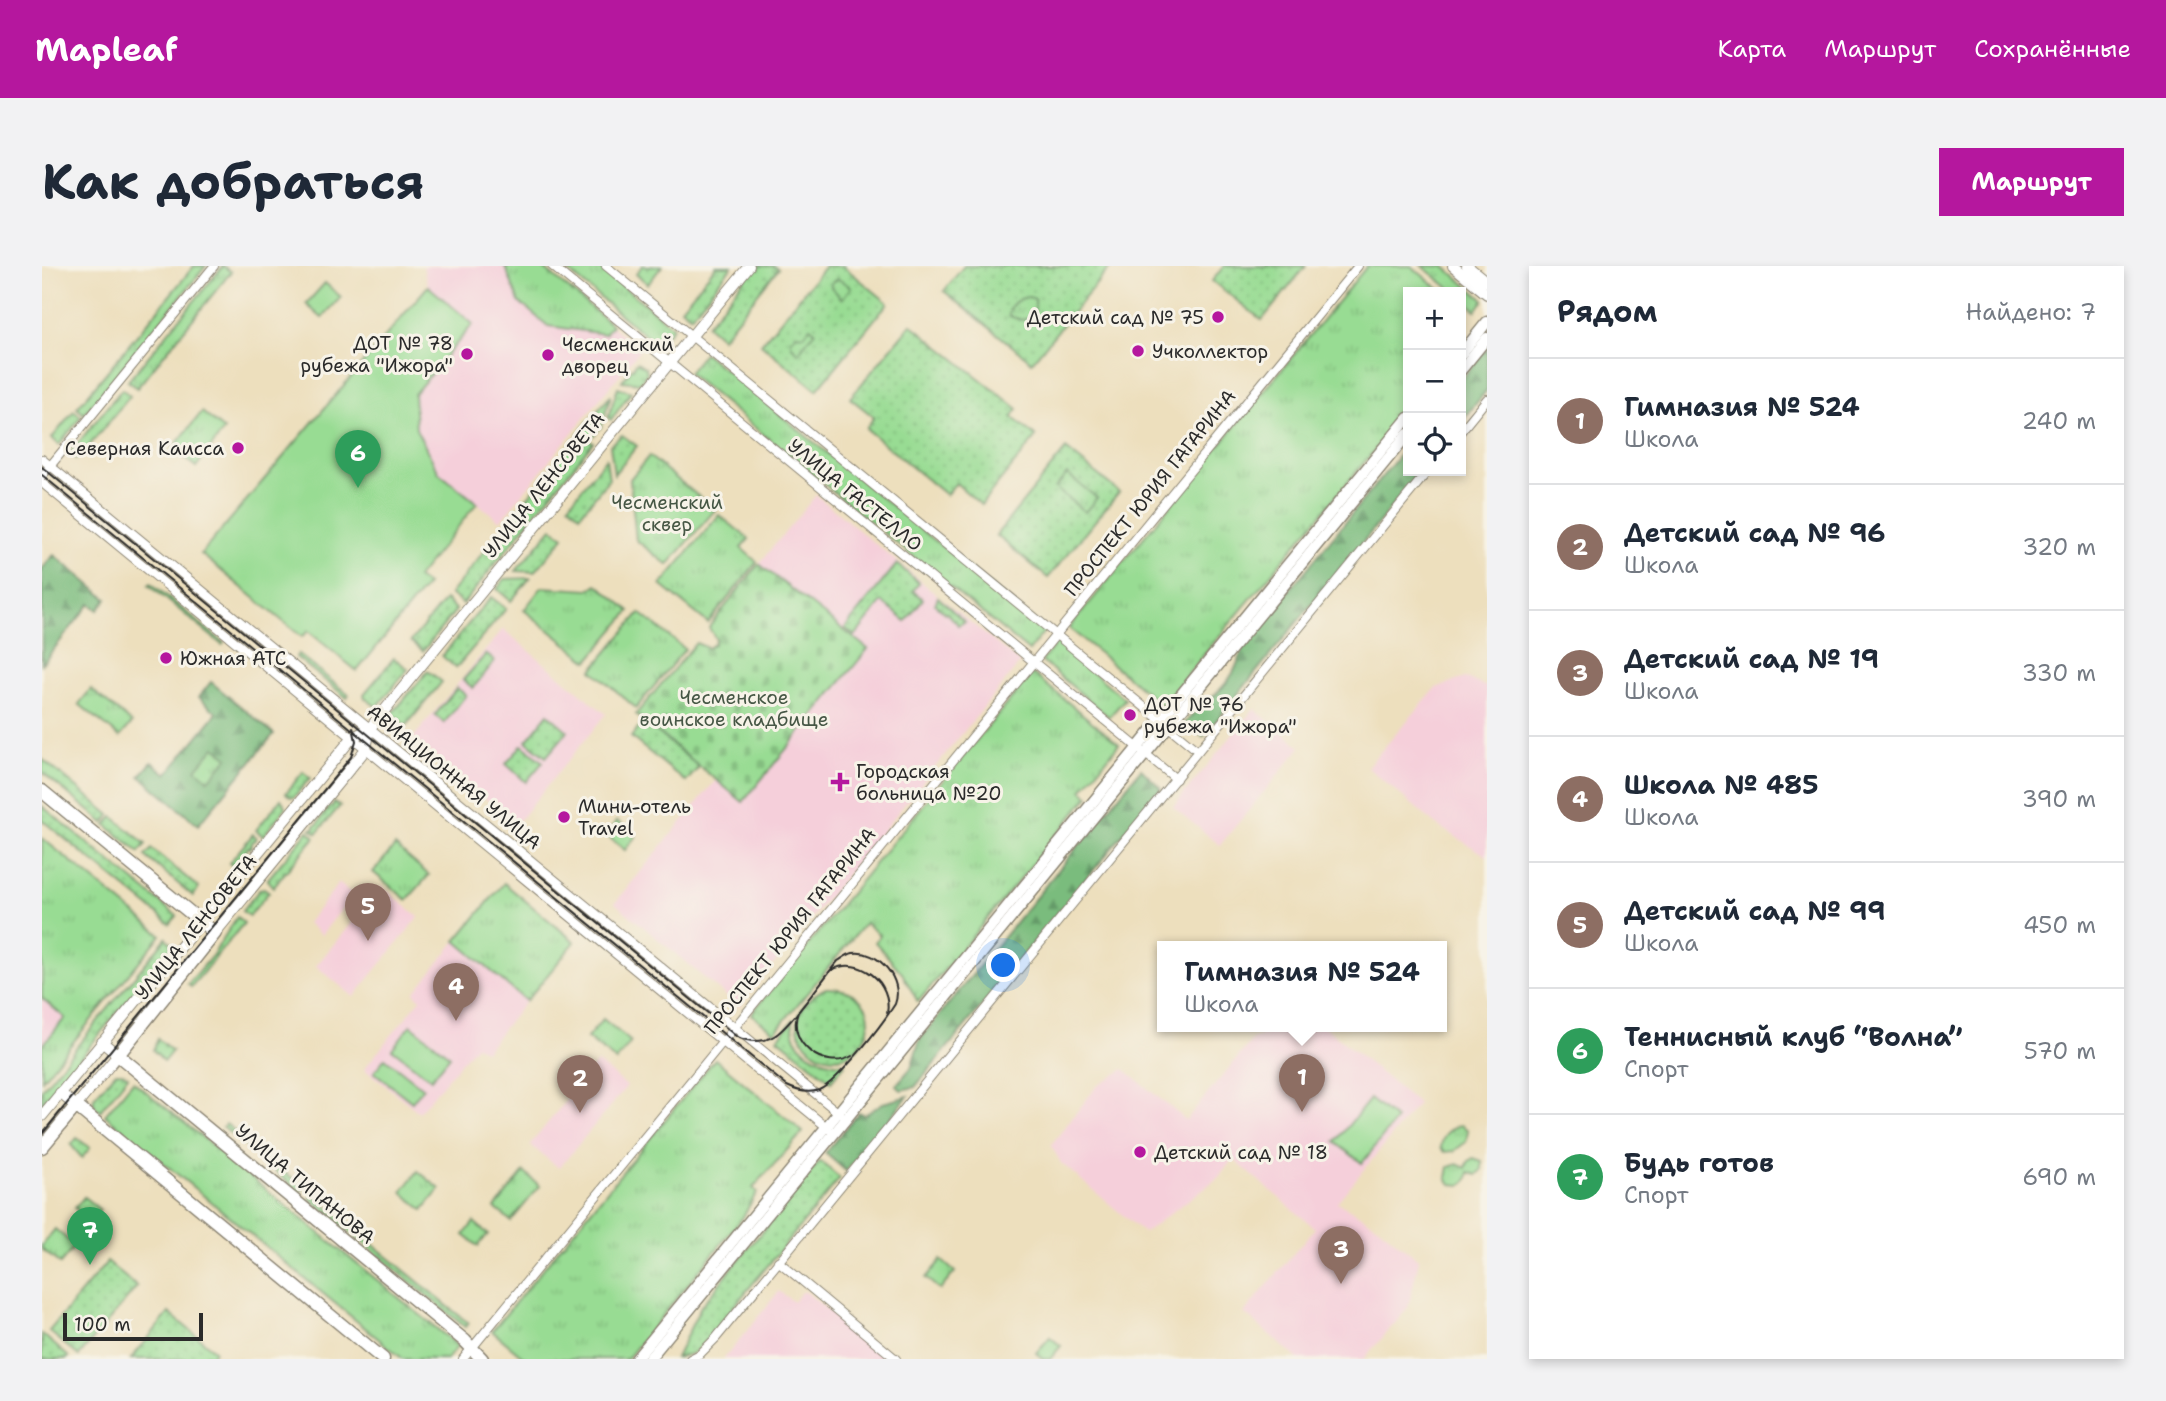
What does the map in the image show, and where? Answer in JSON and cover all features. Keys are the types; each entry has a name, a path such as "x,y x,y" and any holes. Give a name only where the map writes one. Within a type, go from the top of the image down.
{"main road":[{"path":"1464,350 1487,322"},
{"path":"1466,364 1487,338"},
{"path":"1165,723 1403,424"},
{"path":"636,1359 842,1116 1165,723 1403,440"},
{"path":"42,791 215,933"},
{"name":"УЛИЦА ЛЕНСОВЕТА","path":"118,1055 215,933"},
{"name":"УЛИЦА ТИПАНОВА","path":"118,1055 482,1359"},
{"path":"76,1106 383,1359"},
{"name":"УЛИЦА ЛЕНСОВЕТА","path":"42,1147 76,1106"},
{"path":"649,1359 830,1130"}],"street":[{"path":"42,476 214,266"},
{"name":"УЛИЦА ГАСТЕЛЛО","path":"552,266 1142,751"},
{"name":"УЛИЦА ГАСТЕЛЛО","path":"606,266 1165,723"},
{"name":"УЛИЦА ЛЕНСОВЕТА","path":"42,1116 352,738 370,728 749,266"},
{"name":"ПРОСПЕКТ ЮРИЯ ГАГАРИНА","path":"463,1359 1358,266"},
{"path":"1453,266 1487,294"},
{"path":"1467,266 1487,282"},
{"path":"1466,425 1487,399"},
{"name":"АВИАЦИОННАЯ УЛИЦА","path":"42,458 842,1116"},
{"path":"690,1359 700,1354 716,1338 1424,476"},
{"name":"АВИАЦИОННАЯ УЛИЦА","path":"42,483 830,1130"},
{"path":"1165,723 1198,751"},
{"name":"УЛИЦА ЛЕНСОВЕТА","path":"215,933 366,749 370,728"},
{"path":"1142,751 1176,779"},
{"name":"УЛИЦА ТИПАНОВА","path":"102,1042 118,1055"},
{"name":"УЛИЦА ЛЕНСОВЕТА","path":"76,1106 118,1055"},
{"path":"60,1093 76,1106"},
{"path":"778,1261 896,1359"}],"shaded area":[{"path":"423,266 539,266 640,350 500,521 440,473 416,429 414,395 473,324 428,286"},
{"name":"Городская больница №20","path":"816,495 1020,663 739,1007 615,903 716,780 742,802 867,649 759,564"},
{"path":"503,629 606,714 516,824 413,738"},
{"path":"1465,678 1487,687 1487,856 1438,826 1367,767 1436,688"},
{"path":"1254,709 1301,747 1220,845 1173,807"},
{"path":"339,883 353,895 321,935 307,923"},
{"path":"381,886 419,917 354,997 316,966"},
{"path":"456,941 526,1001 485,1051 476,1045 419,1112 364,1069 421,999 414,993"},
{"path":"42,999 65,1018 42,1045"},
{"path":"1262,1032 1331,1032 1418,1104 1337,1202 1375,1224 1419,1260 1408,1308 1364,1359 1298,1359 1244,1313 1315,1228 1233,1159 1219,1177 1144,1233 1061,1163 1051,1145 1096,1087 1124,1069 1186,1120 1253,1039"},
{"path":"597,1062 627,1086 559,1168 530,1145"},
{"path":"779,1291 794,1302 801,1292 806,1292 887,1359 724,1359"}],"green space":[{"path":"194,266 206,266 84,414 77,408"},
{"path":"223,266 231,272 137,388 128,381"},
{"path":"505,266 541,266 612,325 605,334 548,326 519,302"},
{"path":"562,266 598,266 673,327 657,345"},
{"path":"642,266 662,266 648,284 636,274"},
{"path":"716,266 732,266 691,316 681,308"},
{"path":"755,266 774,266 778,269 722,338 707,325"},
{"path":"825,266 843,266 888,303 817,390 761,344"},
{"path":"964,266 1111,266 1032,362 944,291"},
{"path":"1224,266 1306,266 1262,320 1212,281"},
{"path":"1367,266 1411,266 1437,287 1403,287 1403,416 1162,705 1069,628"},
{"path":"1422,266 1444,266 1484,300 1476,310 1466,301 1466,287 1448,287"},
{"path":"838,279 851,287 842,299 831,287 832,282"},
{"path":"325,283 341,297 322,318 306,304"},
{"path":"428,286 473,324 414,394 416,429 439,473 477,503 417,578 427,585 357,671 308,631 302,637 201,554"},
{"path":"1029,297 1035,299 1032,317 1022,320 1009,316 1010,308 1015,302"},
{"path":"911,324 1018,409 1012,417 1036,437 981,505 956,483 946,495 866,429 874,417 850,398"},
{"path":"810,327 815,331 798,353 791,345 791,339 797,334 804,335"},
{"path":"1487,348 1487,390 1466,416 1466,413 1466,374"},
{"path":"704,353 1045,630 1029,651 688,373"},
{"path":"637,362 646,368 647,373 639,383 622,381"},
{"path":"618,387 631,392 611,420 608,418"},
{"path":"122,389 130,396 85,451 76,459 69,454"},
{"path":"611,395 601,427 593,436 578,434"},
{"path":"74,411 81,417 59,445 52,438"},
{"path":"202,412 224,430 196,467 173,448"},
{"path":"622,435 637,446 614,474 610,445"},
{"path":"575,438 593,442 463,604 450,594"},
{"path":"1066,449 1119,492 1048,578 996,535"},
{"path":"1403,451 1403,476 1417,476 1203,737 1185,723 1228,680 1244,646"},
{"name":"Чесменский сквер","path":"649,456 715,510 668,565 636,540 630,479"},
{"path":"606,458 609,479 580,515 569,505"},
{"path":"1067,474 1097,498 1085,512 1055,488"},
{"name":"Чесменский сквер","path":"719,515 749,539 741,548 757,562 708,623 661,585"},
{"path":"552,528 564,537 535,572 516,571"},
{"path":"54,555 107,599 98,610 90,604 42,664 42,569"},
{"name":"Чесменское воинское кладбище","path":"759,564 868,649 743,802 636,714 696,643 708,648 714,644 716,639 710,626"},
{"path":"897,564 919,583 913,591 923,599 906,621 882,602 855,636 845,628"},
{"path":"530,578 511,601 497,589 505,579"},
{"path":"151,583 224,643 222,645 149,585"},
{"name":"Чесменский сквер","path":"597,584 630,611 588,661 524,610 542,587 589,590"},
{"path":"491,597 506,609 456,668 442,656"},
{"path":"938,597 965,622 958,625 938,607 935,604"},
{"path":"445,600 456,610 423,651 411,641"},
{"path":"640,613 685,649 636,708 592,670"},
{"path":"1057,642 1125,699 1109,717 1042,661"},
{"path":"298,654 349,695 347,698 296,657"},
{"path":"486,654 495,661 473,688 463,680"},
{"path":"394,658 408,669 377,707 365,698 364,694"},
{"path":"428,671 442,682 406,726 392,714"},
{"path":"1032,673 1119,744 1082,790 1089,796 918,1002 902,973 875,942 880,935 865,923 775,1032 751,1014"},
{"path":"211,682 274,734 198,825 140,776 152,762 167,774 217,713 199,697"},
{"path":"457,688 466,695 444,723 435,715"},
{"path":"91,689 132,723 120,737 79,704"},
{"path":"548,714 568,731 546,757 526,741"},
{"path":"644,721 699,767 686,782 631,737"},
{"path":"522,745 543,762 526,782 506,764"},
{"path":"215,747 228,758 209,780 196,769"},
{"path":"42,759 110,815 104,823 42,772"},
{"path":"1141,769 1161,788 915,1087 901,1090 896,1085 911,1068 920,1039"},
{"path":"303,772 310,778 294,797 291,797 286,793"},
{"path":"281,799 286,807 263,836 256,830"},
{"path":"334,802 340,806 317,833 311,829 315,828"},
{"path":"42,806 177,916 170,924 42,820"},
{"path":"113,817 146,844 139,852 106,825"},
{"path":"617,821 636,836 625,850 606,835"},
{"path":"308,831 315,837 273,887 267,880"},
{"path":"253,834 256,840 233,866 229,863"},
{"path":"42,838 161,935 42,1080 42,1046 65,1018 42,998"},
{"path":"395,846 429,875 407,900 373,872"},
{"path":"152,849 199,888 193,896 145,856"},
{"path":"504,883 575,942 526,1001 456,941"},
{"path":"264,888 269,892 249,916 242,911 260,889"},
{"path":"237,917 244,923 191,987 188,984 212,956"},
{"path":"166,938 173,945 42,1104 42,1089"},
{"path":"826,988 851,993 864,1004 867,1011 869,1019 865,1037 857,1048 844,1057 830,1058 816,1053 805,1043 799,1030 799,1016 807,1001"},
{"path":"603,1019 631,1042 616,1061 587,1038"},
{"path":"793,1020 797,1039 808,1053 826,1061 845,1064 831,1081 778,1038"},
{"path":"411,1025 450,1056 431,1079 392,1049"},
{"path":"158,1039 172,1051 164,1061 153,1050"},
{"path":"385,1058 423,1088 412,1102 374,1072"},
{"path":"715,1059 803,1132 753,1188 757,1192 743,1217 627,1359 526,1359 492,1331"},
{"path":"116,1072 128,1076 100,1111 93,1104 94,1097"},
{"path":"133,1081 458,1346 447,1359 403,1359 105,1115"},
{"path":"908,1096 846,1171 825,1153 859,1112 864,1115 883,1103"},
{"path":"1370,1099 1396,1120 1362,1163 1335,1142"},
{"path":"226,1124 304,1188 300,1192 223,1127"},
{"path":"1461,1125 1468,1130 1466,1142 1454,1151 1445,1152 1441,1148 1445,1136 1450,1130"},
{"path":"77,1138 90,1148 82,1158 71,1145"},
{"path":"1473,1158 1482,1161 1482,1170 1477,1175 1469,1172 1468,1179 1462,1185 1451,1184 1447,1178 1449,1167 1457,1164 1466,1168"},
{"path":"820,1161 840,1178 703,1344 693,1353 676,1358 701,1306"},
{"path":"418,1171 440,1189 423,1210 402,1192"},
{"path":"524,1172 540,1186 511,1221 495,1208"},
{"path":"313,1195 468,1323 465,1327 310,1199"},
{"path":"84,1197 100,1210 91,1221 75,1208"},
{"path":"474,1222 488,1234 478,1246 464,1235"},
{"path":"55,1229 75,1246 60,1264 42,1249 42,1245"},
{"path":"941,1260 955,1272 940,1290 926,1278"},
{"path":"107,1262 137,1287 79,1356 49,1331"},
{"path":"169,1313 215,1351 209,1359 131,1359"},
{"path":"42,1334 69,1357 42,1359"},
{"path":"1050,1337 1061,1346 1050,1359 1043,1359 1036,1353"}],"tram line":[{"path":"42,467 737,1037 765,1040 781,1031 838,961 853,953 872,956 887,968 896,986 895,1004 860,1051 827,1085 811,1092 787,1086 42,475"},
{"path":"42,1134 351,757 356,741 353,727"},
{"path":"832,970 853,966 872,975 880,982 885,992 887,1013"},
{"path":"798,1012 798,1034 810,1052 830,1060 852,1056"}],"place":[{"name":"Детский сад № 75","path":"1218,317"},
{"name":"Учколлектор","path":"1138,351"},
{"name":"ДОТ № 78 рубежа \"Ижора\"","path":"467,354"},
{"name":"Чесменский дворец","path":"548,355"},
{"name":"Северная Каисса","path":"238,448"},
{"name":"Теннисный клуб “Волна”","path":"358,488"},
{"name":"Южная АТС","path":"166,658"},
{"name":"ДОТ № 76 рубежа \"Ижора\"","path":"1130,715"},
{"name":"Городская больница №20","path":"840,782"},
{"name":"Мини-отель Travel","path":"564,817"},
{"name":"Детский сад № 99","path":"368,941"},
{"name":"Школа № 485","path":"456,1021"},
{"name":"Гимназия № 524","path":"1302,1112"},
{"name":"Детский сад № 96","path":"580,1113"},
{"name":"Детский сад № 18","path":"1140,1152"},
{"name":"Будь готов","path":"90,1265"},
{"name":"Детский сад № 19","path":"1341,1284"}]}
